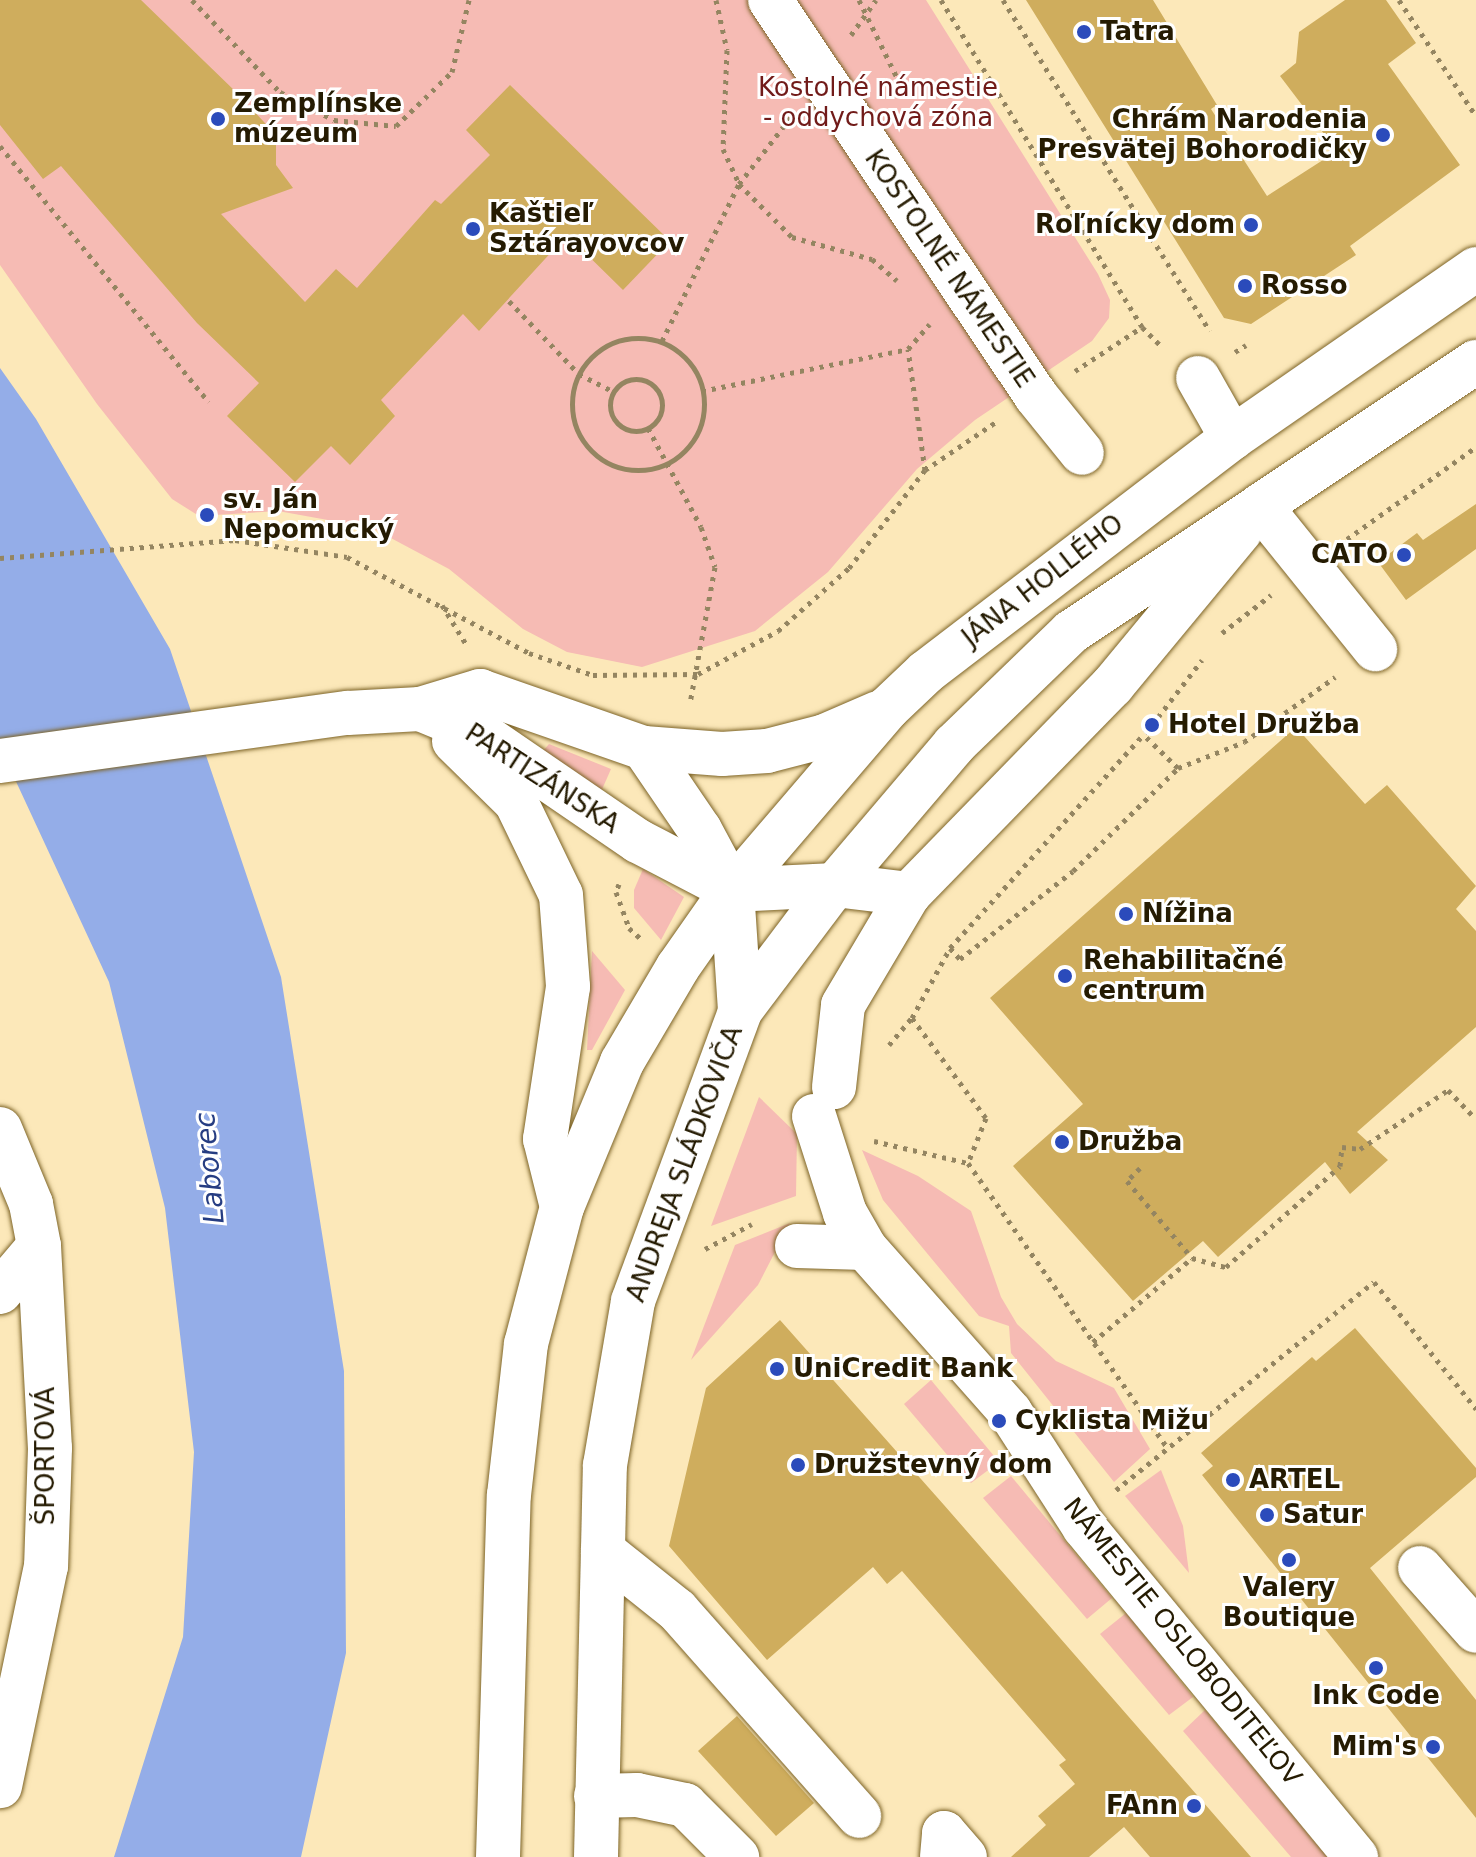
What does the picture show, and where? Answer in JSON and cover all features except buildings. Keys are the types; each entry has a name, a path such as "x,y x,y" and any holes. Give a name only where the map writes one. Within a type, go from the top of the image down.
{"street":[{"name":"KOSTOLNÉ NÁMESTIE","path":"770,0 820,81 1036,396 1082,453"},
{"name":"JÁNA HOLLÉHO","path":"664,957 732,890 888,708 1007,606 1232,438 1476,269"},
{"path":"835,885 954,745 1071,632 1476,362"},
{"path":"1198,378 1232,438"},
{"path":"1260,506 1375,649"},
{"path":"824,1102 843,1005 909,894 1112,686 1260,506"},
{"path":"562,1207 545,1139 568,987 561,895 516,802 420,709 480,691 644,748 767,751 825,736 888,708"},
{"name":"PARTIZÁNSKA","path":"0,761 348,713 420,709 483,735 638,841 732,890"},
{"path":"644,748 700,830 732,890 740,1011"},
{"path":"732,890 835,885 909,894"},
{"name":"ANDREJA SLÁDKOVIČA","path":"596,1857 605,1465 633,1301 740,1011 835,885"},
{"path":"498,1857 509,1495 526,1344 562,1207 664,957"},
{"name":"NÁMESTIE OSLOBODITEĽOV","path":"824,1102 845,1213 865,1248 1010,1412 1084,1527 1355,1854"},
{"name":"ŠPORTOVÁ","path":"0,1129 31,1204 39,1246 50,1448 46,1566 0,1786"},
{"path":"0,1292 39,1246"},
{"path":"797,1246 865,1248"},
{"path":"603,1551 677,1610 859,1816"},
{"path":"1420,1568 1476,1631"},
{"path":"596,1796 637,1795 685,1805 737,1857"},
{"path":"942,1857 944,1833 965,1857"}],"path":[{"path":"192,0 280,92 334,120 396,126 452,72 469,0"},
{"path":"716,0 727,50 723,149 739,184 792,237 872,259 902,286"},
{"path":"859,0 904,92"},
{"path":"662,341 739,184 820,81 876,0"},
{"path":"941,0 1142,327"},
{"path":"1003,0 1211,332"},
{"path":"1399,0 1476,116"},
{"path":"0,146 209,402"},
{"path":"702,391 908,349 960,285"},
{"path":"509,301 579,374 614,392"},
{"path":"922,317 927,328"},
{"path":"637,337 662,341 693,368 702,391 700,430 666,464 647,472 631,470 595,454 578,433 573,412 579,374 585,361 610,344 637,337"},
{"path":"908,349 925,470"},
{"path":"630,380 654,386 662,409 648,428 631,431 617,422 611,407 614,392 630,380"},
{"path":"0,558 235,540 347,557 442,604 529,653 593,675 698,674 778,631 849,568 925,470 1010,413"},
{"path":"648,428 701,527 715,567 698,674"},
{"path":"442,604 470,657"},
{"path":"950,948 960,959 1073,871 1178,768 1244,742 1375,649"},
{"path":"1167,1447 968,1163 841,1134 824,1102 855,1085 912,1018 950,948 1143,734 1203,658"},
{"path":"1143,734 1178,768"},
{"path":"625,869 616,892 629,928 664,957"},
{"path":"912,1018 986,1118 968,1163"},
{"path":"1140,1168 1127,1181 1192,1258 1226,1267 1340,1166 1342,1147 1360,1149 1448,1090 1476,1119"},
{"path":"1093,1342 1192,1258"},
{"path":"1084,1527 1110,1495 1167,1447 1223,1408 1374,1282 1476,1409"}],"green space":[{"name":"Zemplínske múzeum","path":"0,0 926,0 1098,274 1110,300 1109,318 1092,341 975,420 917,469 828,572 755,631 642,667 567,652 523,629 449,569 372,528 278,511 199,516 172,499 97,404 0,265"},
{"path":"549,744 611,769 600,794 542,752"},
{"path":"643,869 684,897 661,940 634,908 634,890"},
{"path":"592,951 625,990 592,1050 587,1050"},
{"path":"759,1097 797,1134 796,1196 711,1226"},
{"path":"862,1150 918,1176 971,1211 1001,1297 1017,1324 1056,1361 1114,1388 1150,1449 1114,1482 1011,1353 1009,1326 979,1316 883,1200"},
{"path":"790,1223 758,1285 691,1360 735,1245"},
{"path":"931,1380 999,1462 971,1483 904,1404"},
{"path":"1161,1470 1183,1526 1189,1573 1125,1496"},
{"path":"1011,1476 1112,1598 1087,1619 983,1498"},
{"path":"1126,1613 1193,1697 1169,1715 1100,1634"},
{"path":"1205,1710 1327,1857 1291,1857 1183,1731"}],"water":[{"name":"Laborec","path":"0,368 36,419 170,649 281,977 344,1371 346,1653 301,1857 114,1857 183,1637 194,1452 165,1208 109,982 0,747"}],"place":[{"name":"Tatra","path":"1084,32"},
{"name":"Zemplínske múzeum","path":"218,119"},
{"name":"Chrám Narodenia Presvätej Bohorodičky","path":"1383,135"},
{"name":"Roľnícky dom","path":"1251,225"},
{"name":"Kaštieľ Sztárayovcov","path":"473,229"},
{"name":"Rosso","path":"1245,286"},
{"name":"sv. Ján Nepomucký","path":"207,515"},
{"name":"CATO","path":"1404,555"},
{"name":"Hotel Družba","path":"1152,725"},
{"name":"Nížina","path":"1126,914"},
{"name":"Rehabilitačné centrum","path":"1065,976"},
{"name":"Družba","path":"1062,1142"},
{"name":"UniCredit Bank","path":"777,1369"},
{"name":"Cyklista Mižu","path":"999,1421"},
{"name":"Družstevný dom","path":"798,1465"},
{"name":"ARTEL","path":"1233,1480"},
{"name":"Satur","path":"1267,1515"},
{"name":"Valery Boutique","path":"1289,1560"},
{"name":"Ink Code","path":"1376,1668"},
{"name":"Mim's","path":"1433,1747"},
{"name":"FAnn","path":"1194,1806"}],"park label":[{"name":"Kostolné námestie - oddychová zóna","path":"878,103"}]}
